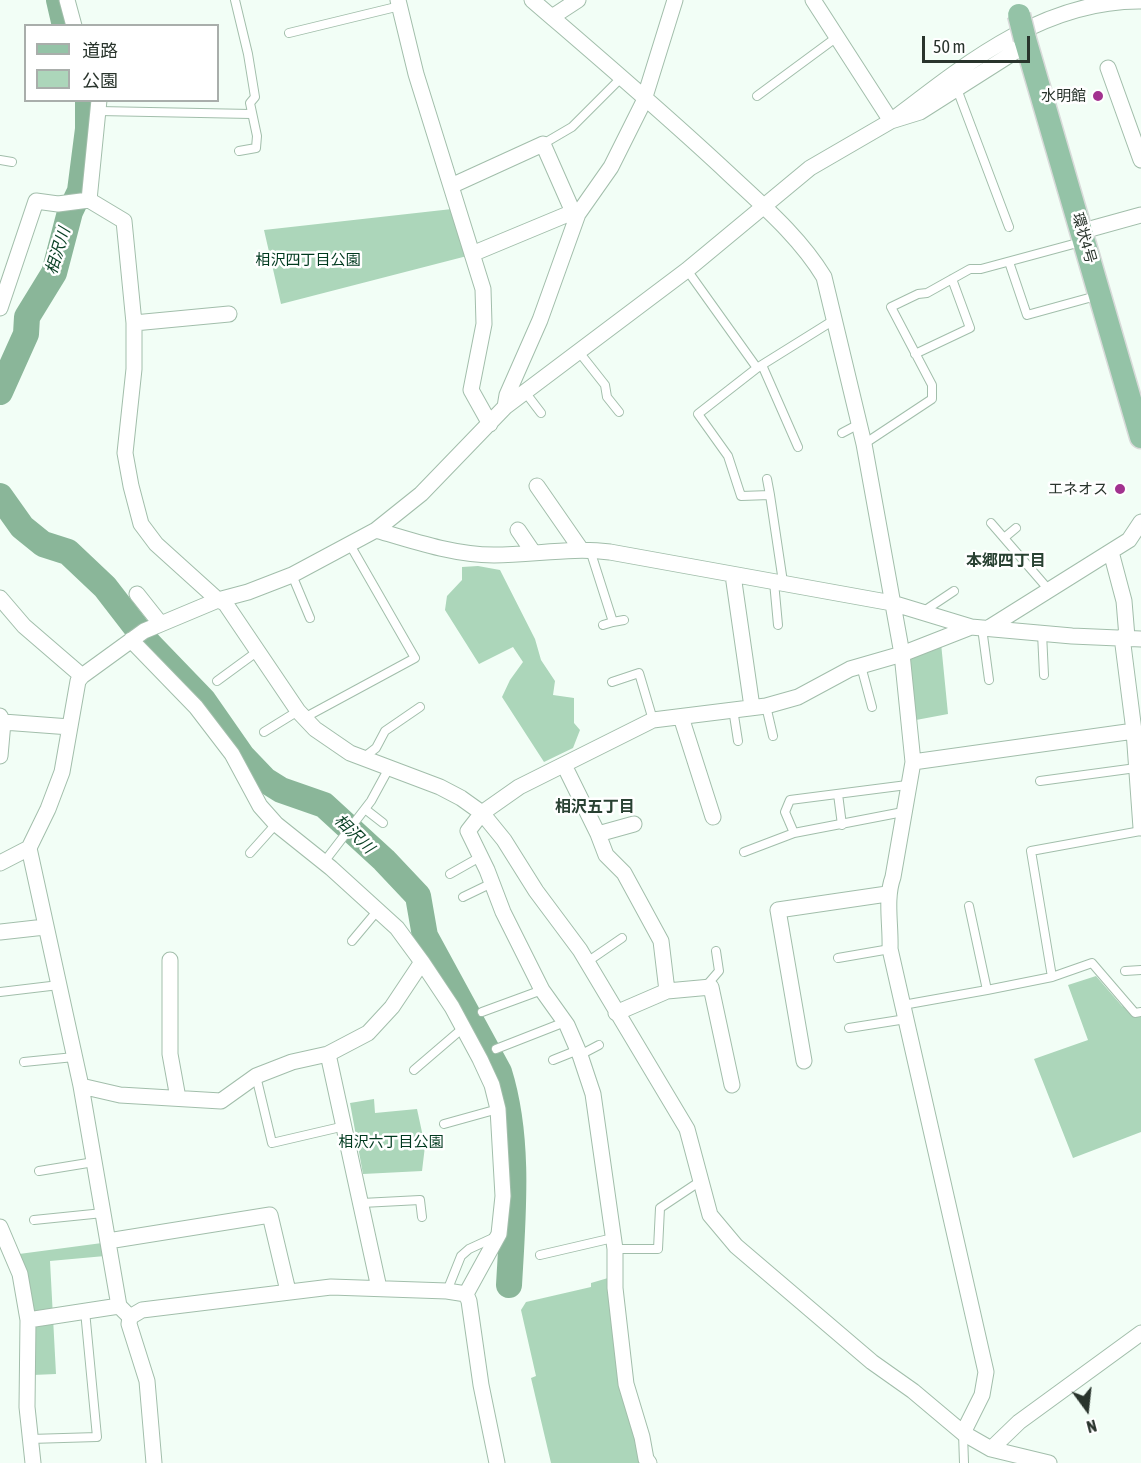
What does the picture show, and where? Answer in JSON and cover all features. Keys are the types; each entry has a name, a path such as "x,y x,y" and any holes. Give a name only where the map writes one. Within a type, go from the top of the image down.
{"main road":[{"name":"環状4号","path":"1017,8 1141,437"}],"street":[{"path":"67,0 73,24"},
{"path":"532,0 621,78 645,96 763,206 816,264 824,277 860,424 902,654 913,762 893,877 887,894 891,923 890,949 986,1372 982,1395 963,1433"},
{"path":"552,17 578,0"},
{"path":"505,407 507,395 540,320 576,213 611,167 645,96 675,0"},
{"path":"813,0 891,121"},
{"path":"154,1463 148,1389 124,1311 108,1241 81,1086 29,848 62,772 78,681 137,636 160,623 292,575 376,530 421,494 505,407 687,270 810,168 891,121 1003,40 1041,20 1115,0 1141,1"},
{"path":"399,3 416,74 483,289 484,324 471,390 490,424"},
{"path":"891,121 920,112 1026,42"},
{"path":"1108,68 1141,160"},
{"path":"85,200 99,106"},
{"path":"451,186 543,144 576,213"},
{"path":"0,308 36,201 65,203 85,200 124,222 134,323 134,369 125,453 141,524 156,544 218,600 225,603 301,714 329,740 363,758 440,787 482,813 504,840 536,891 587,962 687,1129 710,1215 736,1246 872,1362 913,1391 963,1433 991,1449 1049,1463"},
{"path":"472,254 576,213"},
{"path":"1084,236 1141,215"},
{"path":"134,323 229,314"},
{"path":"537,486 585,549"},
{"path":"649,1463 626,1384 615,1288 614,1243 593,1094 579,1053 565,1022 542,990 503,912 468,831 482,813 519,788 653,720 759,706 798,697 850,669 981,627 1050,591 1081,567 1111,552 1129,540 1141,522"},
{"path":"376,530 465,552 493,555 585,549 779,581 892,603 981,627 1130,638"},
{"path":"518,530 533,552"},
{"path":"1111,552 1124,601 1130,638 1141,830"},
{"path":"733,575 759,706"},
{"path":"137,594 160,623"},
{"path":"0,598 24,626 82,676"},
{"path":"137,636 232,754 260,806 276,824 324,862 397,928 422,962 463,1029 492,1085 498,1109 503,1196 499,1234 465,1294"},
{"path":"681,717 713,817"},
{"path":"0,756 1,719 70,727"},
{"path":"913,762 1134,731"},
{"path":"564,765 606,855 624,873 661,941 667,991"},
{"path":"598,834 634,825"},
{"path":"0,863 29,848"},
{"path":"804,1061 778,910 887,894"},
{"path":"0,932 45,927"},
{"path":"170,960 170,1054 178,1098"},
{"path":"81,1086 120,1095 221,1101 256,1076 292,1062 328,1054 368,1033 392,1007 422,962"},
{"path":"616,1013 667,991 711,987 732,1085"},
{"path":"328,1054 379,1288"},
{"path":"108,1241 270,1215 288,1291"},
{"path":"0,1227 20,1274 28,1320 27,1407 33,1463"},
{"path":"28,1320 84,1311 142,1310 288,1291 379,1288 465,1294 469,1300 481,1385 497,1463"},
{"path":"991,1449 1019,1422 1141,1333"}],"lane":[{"path":"235,0 248,54 255,97 250,103 256,148 239,151"},
{"path":"289,33 399,3"},
{"path":"757,96 837,37"},
{"path":"543,144 572,127 621,78"},
{"path":"957,89 1009,227"},
{"path":"99,106 251,114"},
{"path":"0,160 12,162"},
{"path":"864,444 932,399 932,385 891,307 970,269 981,269 1009,262 1084,236"},
{"path":"1009,262 1027,315 1101,295"},
{"path":"687,270 760,367 798,447"},
{"path":"915,354 970,327 952,279"},
{"path":"770,495 741,496 728,456 698,414 760,367 834,320"},
{"path":"579,351 605,385 607,397 619,412"},
{"path":"525,392 541,413"},
{"path":"842,432 860,424"},
{"path":"767,479 779,581 778,625"},
{"path":"991,523 1050,591"},
{"path":"1004,538 1016,528"},
{"path":"264,732 415,658 349,543"},
{"path":"585,549 613,621"},
{"path":"292,575 310,618"},
{"path":"923,612 954,591"},
{"path":"603,625 624,620"},
{"path":"981,627 989,680"},
{"path":"1042,633 1044,675"},
{"path":"217,681 258,651"},
{"path":"861,666 872,707"},
{"path":"612,682 639,673 653,720"},
{"path":"759,706 773,736"},
{"path":"363,758 376,748 385,730 420,707"},
{"path":"733,709 738,741"},
{"path":"324,862 365,809 389,768"},
{"path":"1040,781 1136,768"},
{"path":"794,833 784,812 790,800 908,785"},
{"path":"838,794 842,825"},
{"path":"365,809 383,823"},
{"path":"744,852 794,833 903,812"},
{"path":"250,853 276,824"},
{"path":"1052,977 1031,852 1141,830"},
{"path":"450,874 480,857"},
{"path":"463,897 492,883"},
{"path":"969,906 987,990"},
{"path":"352,940 378,910"},
{"path":"587,962 622,938"},
{"path":"838,958 890,949"},
{"path":"705,987 719,971 716,951"},
{"path":"849,1028 987,990 1052,977 1092,963 1135,1012 1141,1012"},
{"path":"1125,971 1141,970"},
{"path":"0,992 59,985"},
{"path":"482,1012 542,990"},
{"path":"496,1049 565,1022"},
{"path":"414,1070 463,1029"},
{"path":"553,1060 599,1045"},
{"path":"24,1062 74,1058"},
{"path":"256,1076 272,1143 345,1126"},
{"path":"444,1124 498,1109"},
{"path":"39,1171 94,1162"},
{"path":"540,1255 614,1243 658,1249 660,1208 702,1180"},
{"path":"362,1203 420,1200 422,1216"},
{"path":"34,1220 103,1213"},
{"path":"447,1291 461,1256 499,1234"},
{"path":"30,1439 97,1437 84,1311"},
{"path":"963,1433 964,1463"}],"green space":[{"name":"相沢四丁目公園","path":"452,209 467,256 281,304 264,230"},
{"path":"478,566 500,570 535,639 541,660 555,681 553,695 574,698 574,723 580,730 573,748 544,762 502,697 510,680 523,662 513,647 479,664 445,610 447,596 462,580 462,567"},
{"path":"941,643 948,714 916,720 908,654"},
{"path":"1096,976 1122,1006 1141,1016 1141,1132 1073,1158 1034,1059 1088,1040 1068,985"},
{"name":"相沢六丁目公園","path":"374,1099 375,1113 417,1109 425,1146 422,1171 363,1174 350,1103"},
{"path":"102,1243 105,1256 50,1261 56,1374 33,1375 19,1254"},
{"path":"608,1278 641,1463 551,1463 531,1378 536,1376 521,1310 526,1302 591,1287 591,1283"}],"waterway":[{"name":"相沢川","path":"59,0 65,24"},
{"name":"相沢川","path":"0,392 26,334 27,317 54,273 70,212 80,191 88,129 88,102"},
{"name":"相沢川","path":"0,496 22,527 43,544 68,552 105,587 149,644 203,700 242,756 265,780 281,790 324,805 384,860 418,896 425,936 499,1072 506,1098 513,1177 509,1285"}],"place":[{"name":"水明館","path":"1098,96"},
{"name":"エネオス","path":"1120,489"}],"district":[{"name":"本郷四丁目","path":"1006,561"},
{"name":"相沢五丁目","path":"595,807"}]}
